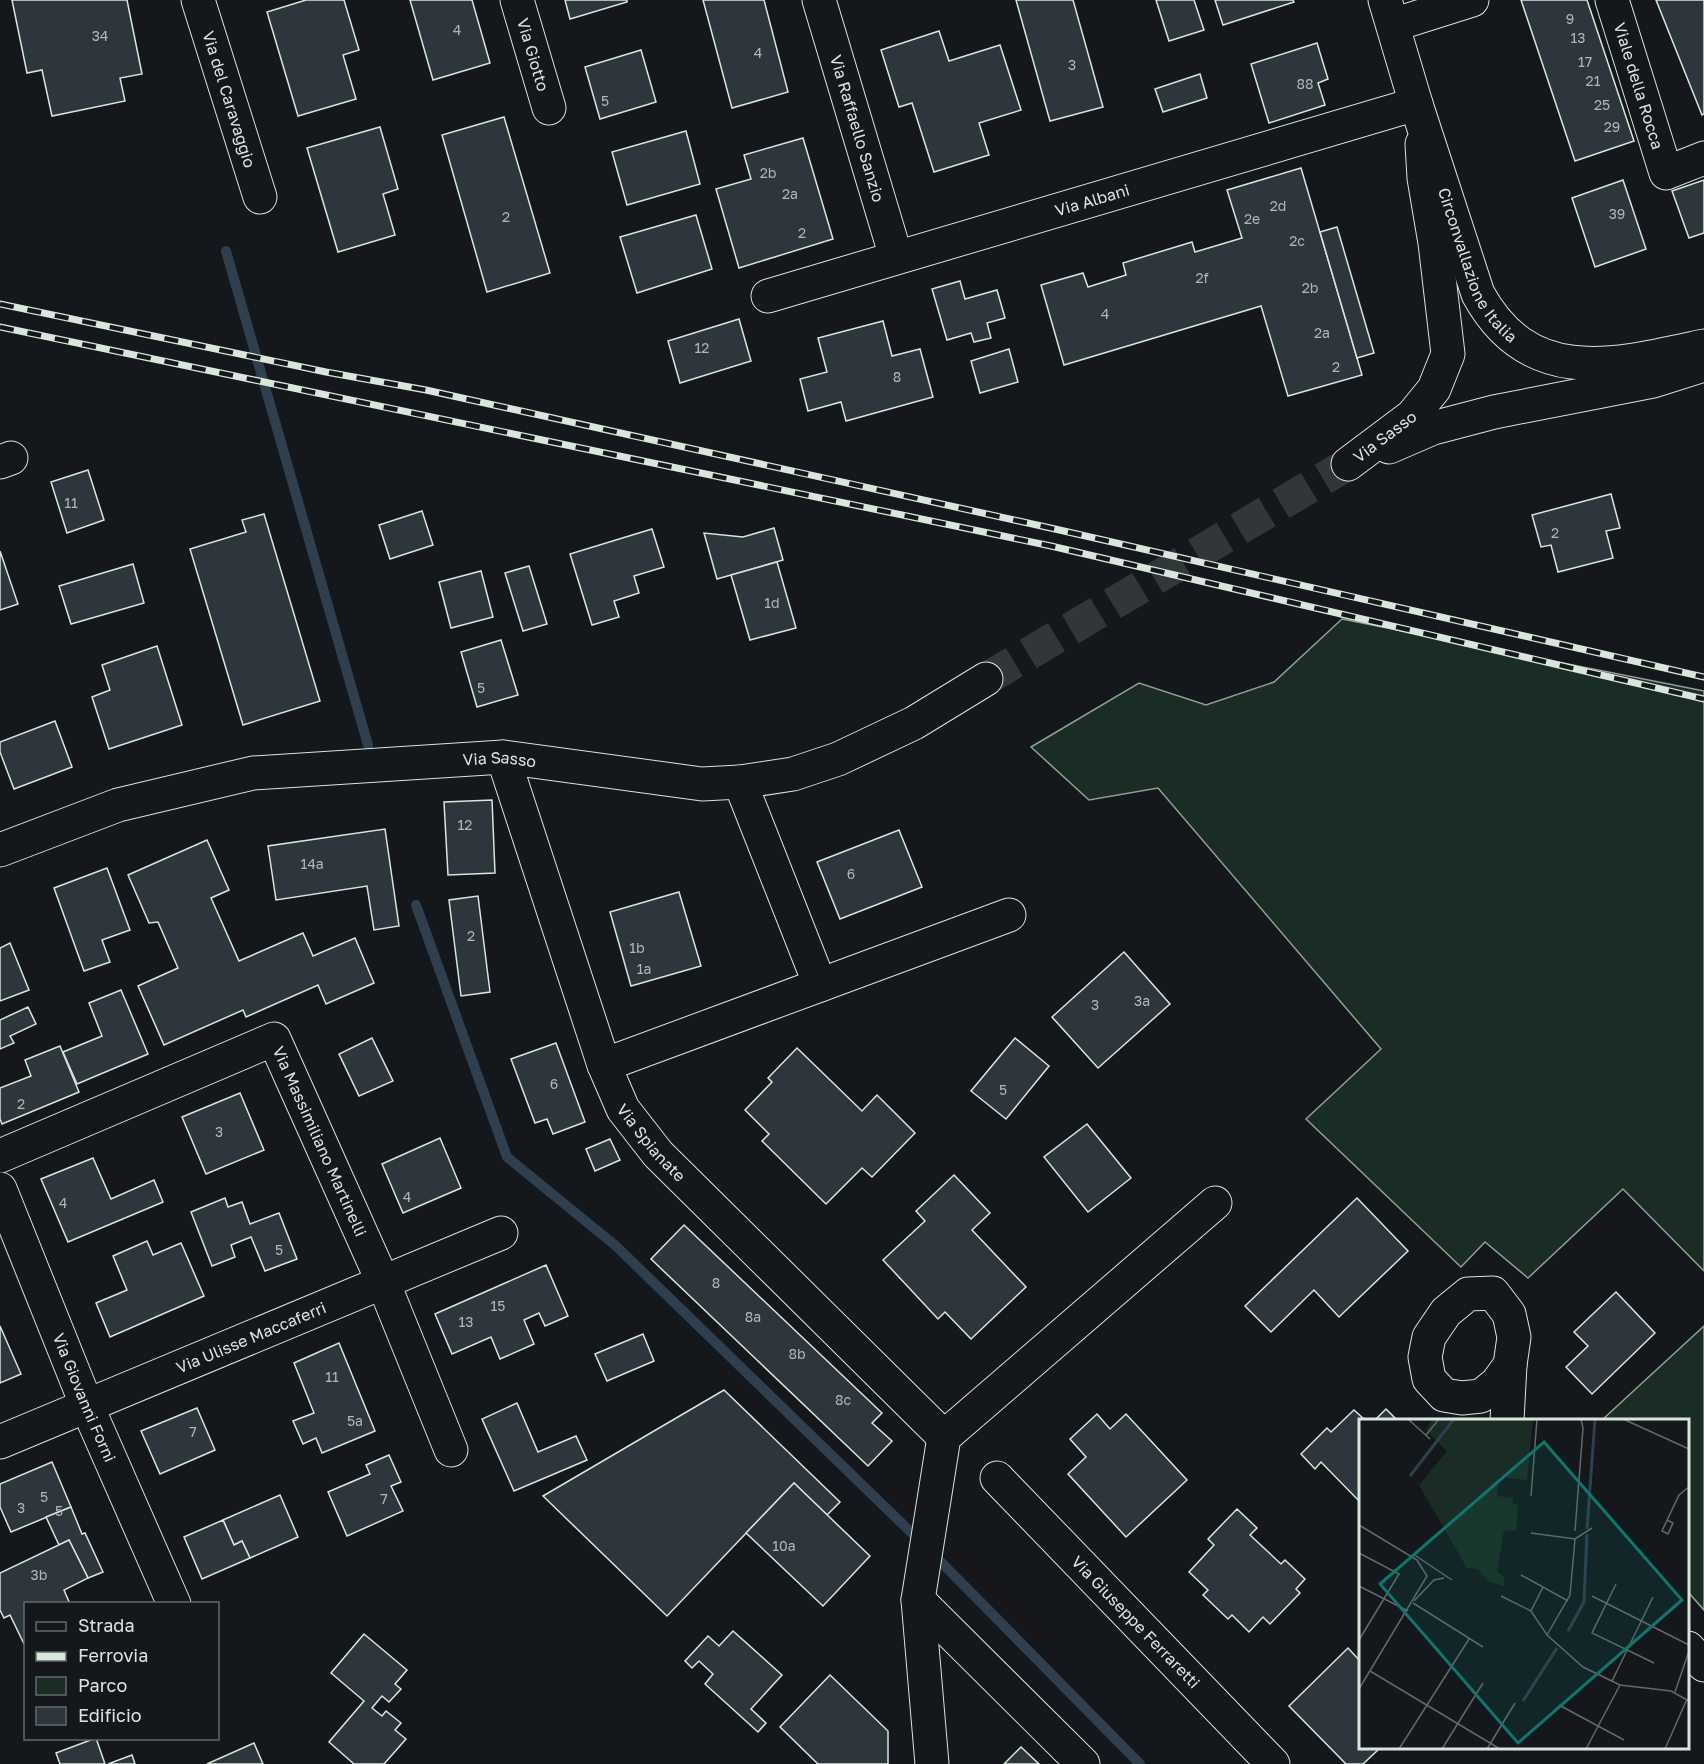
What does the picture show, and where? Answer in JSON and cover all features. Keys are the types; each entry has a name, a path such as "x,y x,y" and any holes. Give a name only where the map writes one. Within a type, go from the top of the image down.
{"street":[{"name":"Via del Caravaggio","path":"198,0 260,197"},
{"name":"Via Giotto","path":"517,0 549,108"},
{"name":"Via Raffaello Sanzio","path":"819,0 896,257"},
{"path":"1389,13 1472,0"},
{"name":"Viale della Rocca","path":"1612,0 1666,173 1704,158"},
{"name":"Circonvallazione Italia","path":"1389,13 1418,111 1478,294 1490,315 1505,332 1538,354 1567,363 1611,362 1704,346"},
{"name":"Via Albani","path":"768,296 896,257 1418,111"},
{"name":"Via Sasso","path":"1418,111 1424,178 1435,243 1448,354 1434,389 1412,416 1348,464 1433,428 1494,412 1653,381 1704,365"},
{"name":"Via Sasso","path":"0,850 118,805 253,773 503,757 702,784 740,782 793,774 838,759 914,723 986,679"},
{"name":"Via Spianate","path":"503,757 604,1065 622,1108 658,1154 944,1437"},
{"path":"740,782 820,985"},
{"path":"604,1065 1010,915"},
{"name":"Via Massimiliano Martinelli","path":"0,1156 274,1039 383,1282 451,1450"},
{"name":"Via Giovanni Forni","path":"0,1189 87,1406 173,1602"},
{"path":"932,1764 918,1599 944,1437 1215,1203"},
{"name":"Via Ulisse Maccaferri","path":"0,1442 501,1233"},
{"path":"1467,1419 1429,1378 1425,1357 1430,1336 1446,1312 1468,1294 1493,1293 1509,1314 1514,1337 1510,1365 1508,1419"},
{"path":"1444,1395 1462,1398 1481,1396 1497,1383 1510,1365"},
{"name":"Via Giuseppe Ferraretti","path":"997,1478 1273,1764"},
{"path":"918,1599 1083,1764"},
{"path":"1689,1648 1704,1665"}],"green space":[{"path":"1342,619 1704,691 1704,1271 1623,1189 1528,1278 1485,1242 1461,1267 1306,1119 1381,1049 1158,788 1089,800 1031,747 1139,683 1206,705 1274,682"},
{"path":"1704,1326 1704,1610 1689,1593 1689,1419 1603,1419"}],"building":[{"path":"12,0 127,0 142,74 120,78 125,101 52,116 42,70 27,73"},
{"path":"306,0 344,0 359,50 343,55 356,99 298,116 267,12"},
{"path":"410,0 472,0 490,63 433,80"},
{"path":"565,0 627,0 627,2 570,19"},
{"path":"703,0 764,0 788,92 732,108"},
{"path":"1016,0 1073,0 1103,107 1050,121"},
{"path":"1156,0 1194,0 1204,30 1169,41"},
{"path":"1215,0 1293,0 1294,2 1223,25"},
{"path":"1521,0 1587,0 1634,141 1575,161"},
{"path":"1656,0 1704,0 1704,114 1702,115"},
{"path":"939,31 949,61 1000,45 1021,110 979,123 989,155 934,172 912,103 899,107 881,50"},
{"path":"1317,43 1328,79 1318,83 1325,105 1269,123 1251,64"},
{"path":"641,50 656,102 600,119 585,67"},
{"path":"1200,74 1207,98 1163,112 1155,89"},
{"path":"504,117 550,273 487,292 442,135"},
{"path":"380,127 398,189 383,194 395,235 338,252 307,148"},
{"path":"686,131 700,184 627,205 612,152"},
{"path":"803,138 833,239 739,268 716,189 751,179 744,155"},
{"path":"1301,168 1362,375 1288,396 1261,306 1064,365 1041,285 1083,273 1088,287 1126,275 1123,263 1192,242 1195,252 1242,238 1227,190"},
{"path":"1623,180 1646,249 1595,267 1572,198"},
{"path":"1704,180 1704,233 1689,238 1672,191"},
{"path":"696,215 712,269 637,293 620,237"},
{"path":"1337,227 1374,353 1357,358 1320,232"},
{"path":"960,281 965,299 997,290 1005,318 987,323 991,338 974,342 971,333 947,340 932,289"},
{"path":"739,319 751,361 680,383 668,341"},
{"path":"883,321 892,356 920,349 933,397 846,421 841,402 808,411 800,379 827,372 818,338"},
{"path":"1009,349 1018,382 980,393 971,361"},
{"path":"88,470 104,520 67,533 51,482"},
{"path":"1611,494 1620,528 1606,531 1613,558 1558,572 1551,545 1541,547 1532,515"},
{"path":"422,511 433,545 390,559 379,525"},
{"path":"264,514 320,701 243,725 190,549 246,532 242,520"},
{"path":"774,528 783,560 717,579 704,533 743,537"},
{"path":"652,529 664,567 634,576 639,593 614,601 619,617 592,625 570,554"},
{"path":"0,551 18,604 0,610"},
{"path":"777,562 796,628 750,640 731,575"},
{"path":"133,564 144,603 71,624 59,586"},
{"path":"529,566 547,624 523,631 505,573"},
{"path":"481,571 493,617 451,628 439,582"},
{"path":"501,640 518,695 477,707 461,652"},
{"path":"157,646 182,725 109,749 92,697 110,690 102,665"},
{"path":"55,721 72,767 14,789 0,752 0,742"},
{"path":"492,800 495,873 448,875 444,802"},
{"path":"385,829 399,926 374,930 367,886 276,900 268,846"},
{"path":"899,830 922,887 840,919 817,862"},
{"path":"207,840 229,890 211,898 239,961 303,933 313,956 355,938 374,983 326,1004 318,985 246,1017 243,1010 164,1045 138,986 178,968 158,922 149,923 128,875"},
{"path":"107,868 130,930 102,940 110,962 84,971 54,888"},
{"path":"679,892 701,966 631,986 610,912"},
{"path":"478,896 490,992 461,996 449,900"},
{"path":"10,943 29,990 0,1001 0,948"},
{"path":"1124,952 1170,1004 1098,1068 1052,1017"},
{"path":"121,990 148,1054 77,1084 63,1052 102,1036 89,1003"},
{"path":"28,1007 36,1024 10,1036 14,1043 0,1049 0,1020"},
{"path":"372,1038 393,1081 359,1096 339,1054"},
{"path":"1015,1038 1049,1066 1006,1119 971,1091"},
{"path":"556,1043 585,1122 553,1134 547,1119 535,1123 511,1059"},
{"path":"60,1046 79,1092 2,1124 0,1088 31,1076 25,1060"},
{"path":"797,1048 862,1111 877,1095 915,1133 872,1177 862,1168 826,1204 762,1141 769,1134 745,1110 772,1082 768,1078"},
{"path":"240,1093 264,1150 206,1174 182,1117"},
{"path":"1087,1124 1131,1178 1088,1212 1044,1157"},
{"path":"440,1138 461,1188 403,1213 382,1164"},
{"path":"610,1139 620,1160 595,1171 586,1149"},
{"path":"93,1158 111,1199 154,1180 163,1202 68,1242 41,1179"},
{"path":"954,1175 990,1213 972,1230 1026,1287 971,1339 945,1312 938,1319 883,1260 925,1221 916,1211"},
{"path":"225,1198 228,1207 242,1202 250,1224 279,1213 297,1259 265,1271 251,1237 231,1245 235,1257 212,1266 191,1212"},
{"path":"1357,1198 1408,1251 1339,1317 1314,1290 1271,1332 1245,1306"},
{"path":"684,1225 882,1413 872,1423 892,1441 868,1466 651,1259"},
{"path":"147,1241 153,1255 181,1243 204,1296 110,1337 96,1303 127,1290 113,1256"},
{"path":"546,1265 568,1316 545,1326 539,1313 524,1320 534,1344 500,1359 491,1337 452,1354 435,1314"},
{"path":"1616,1292 1655,1333 1592,1394 1566,1367 1588,1346 1574,1332"},
{"path":"0,1326 21,1374 0,1383"},
{"path":"643,1334 654,1361 607,1381 595,1354"},
{"path":"339,1343 375,1431 322,1453 316,1438 303,1444 293,1421 314,1413 294,1363"},
{"path":"724,1390 840,1502 827,1515 794,1483 667,1616 543,1496"},
{"path":"517,1403 538,1452 576,1436 587,1460 514,1491 482,1419"},
{"path":"197,1408 215,1450 160,1474 141,1431"},
{"path":"1386,1409 1396,1419 1376,1419"},
{"path":"1354,1410 1364,1419 1359,1419 1359,1501 1321,1462 1315,1469 1301,1454 1327,1428 1331,1432"},
{"path":"1097,1414 1110,1429 1126,1414 1187,1480 1126,1537 1068,1474 1086,1457 1070,1439"},
{"path":"389,1455 401,1482 391,1486 403,1511 347,1536 328,1492 370,1474 366,1465"},
{"path":"52,1462 71,1507 11,1532 0,1507 0,1484"},
{"path":"794,1483 870,1556 823,1606 746,1533"},
{"path":"280,1495 298,1537 250,1558 242,1541 234,1545 223,1520"},
{"path":"71,1507 82,1534 85,1533 103,1572 88,1578 69,1540 59,1545 46,1517"},
{"path":"1237,1509 1257,1528 1250,1535 1281,1564 1285,1560 1305,1579 1296,1589 1300,1593 1270,1624 1263,1617 1249,1632 1232,1615 1228,1619 1203,1595 1208,1590 1189,1572 1214,1545 1208,1539"},
{"path":"223,1520 234,1545 242,1541 250,1558 202,1579 184,1537"},
{"path":"69,1540 88,1578 64,1590 69,1602 24,1602 24,1644 10,1615 4,1618 0,1610 0,1573"},
{"path":"733,1631 782,1675 751,1709 766,1723 758,1732 705,1684 713,1674 699,1661 692,1668 685,1661 708,1636 719,1646"},
{"path":"364,1634 407,1670 395,1684 401,1689 389,1702 382,1696 372,1708 382,1716 386,1711 401,1723 395,1730 406,1739 384,1764 354,1764 329,1742 364,1701 331,1673"},
{"path":"1348,1648 1359,1660 1359,1749 1379,1749 1363,1764 1346,1764 1289,1706"},
{"path":"830,1675 888,1731 888,1764 818,1764 780,1727"},
{"path":"91,1740 97,1740 105,1764 60,1764 56,1753"},
{"path":"254,1743 263,1764 207,1764"},
{"path":"1021,1747 1039,1764 1004,1764"},
{"path":"132,1755 135,1764 108,1764"}],"waterway":[{"path":"226,251 368,745"},
{"path":"416,905 507,1157 616,1246 921,1542"},
{"path":"932,1553 1140,1764"}],"tunnel":[{"path":"986,679 1348,464"}],"railway":[{"path":"0,304 326,372 426,390 1055,529 1704,677"},
{"path":"0,327 1051,546 1704,699"}]}
